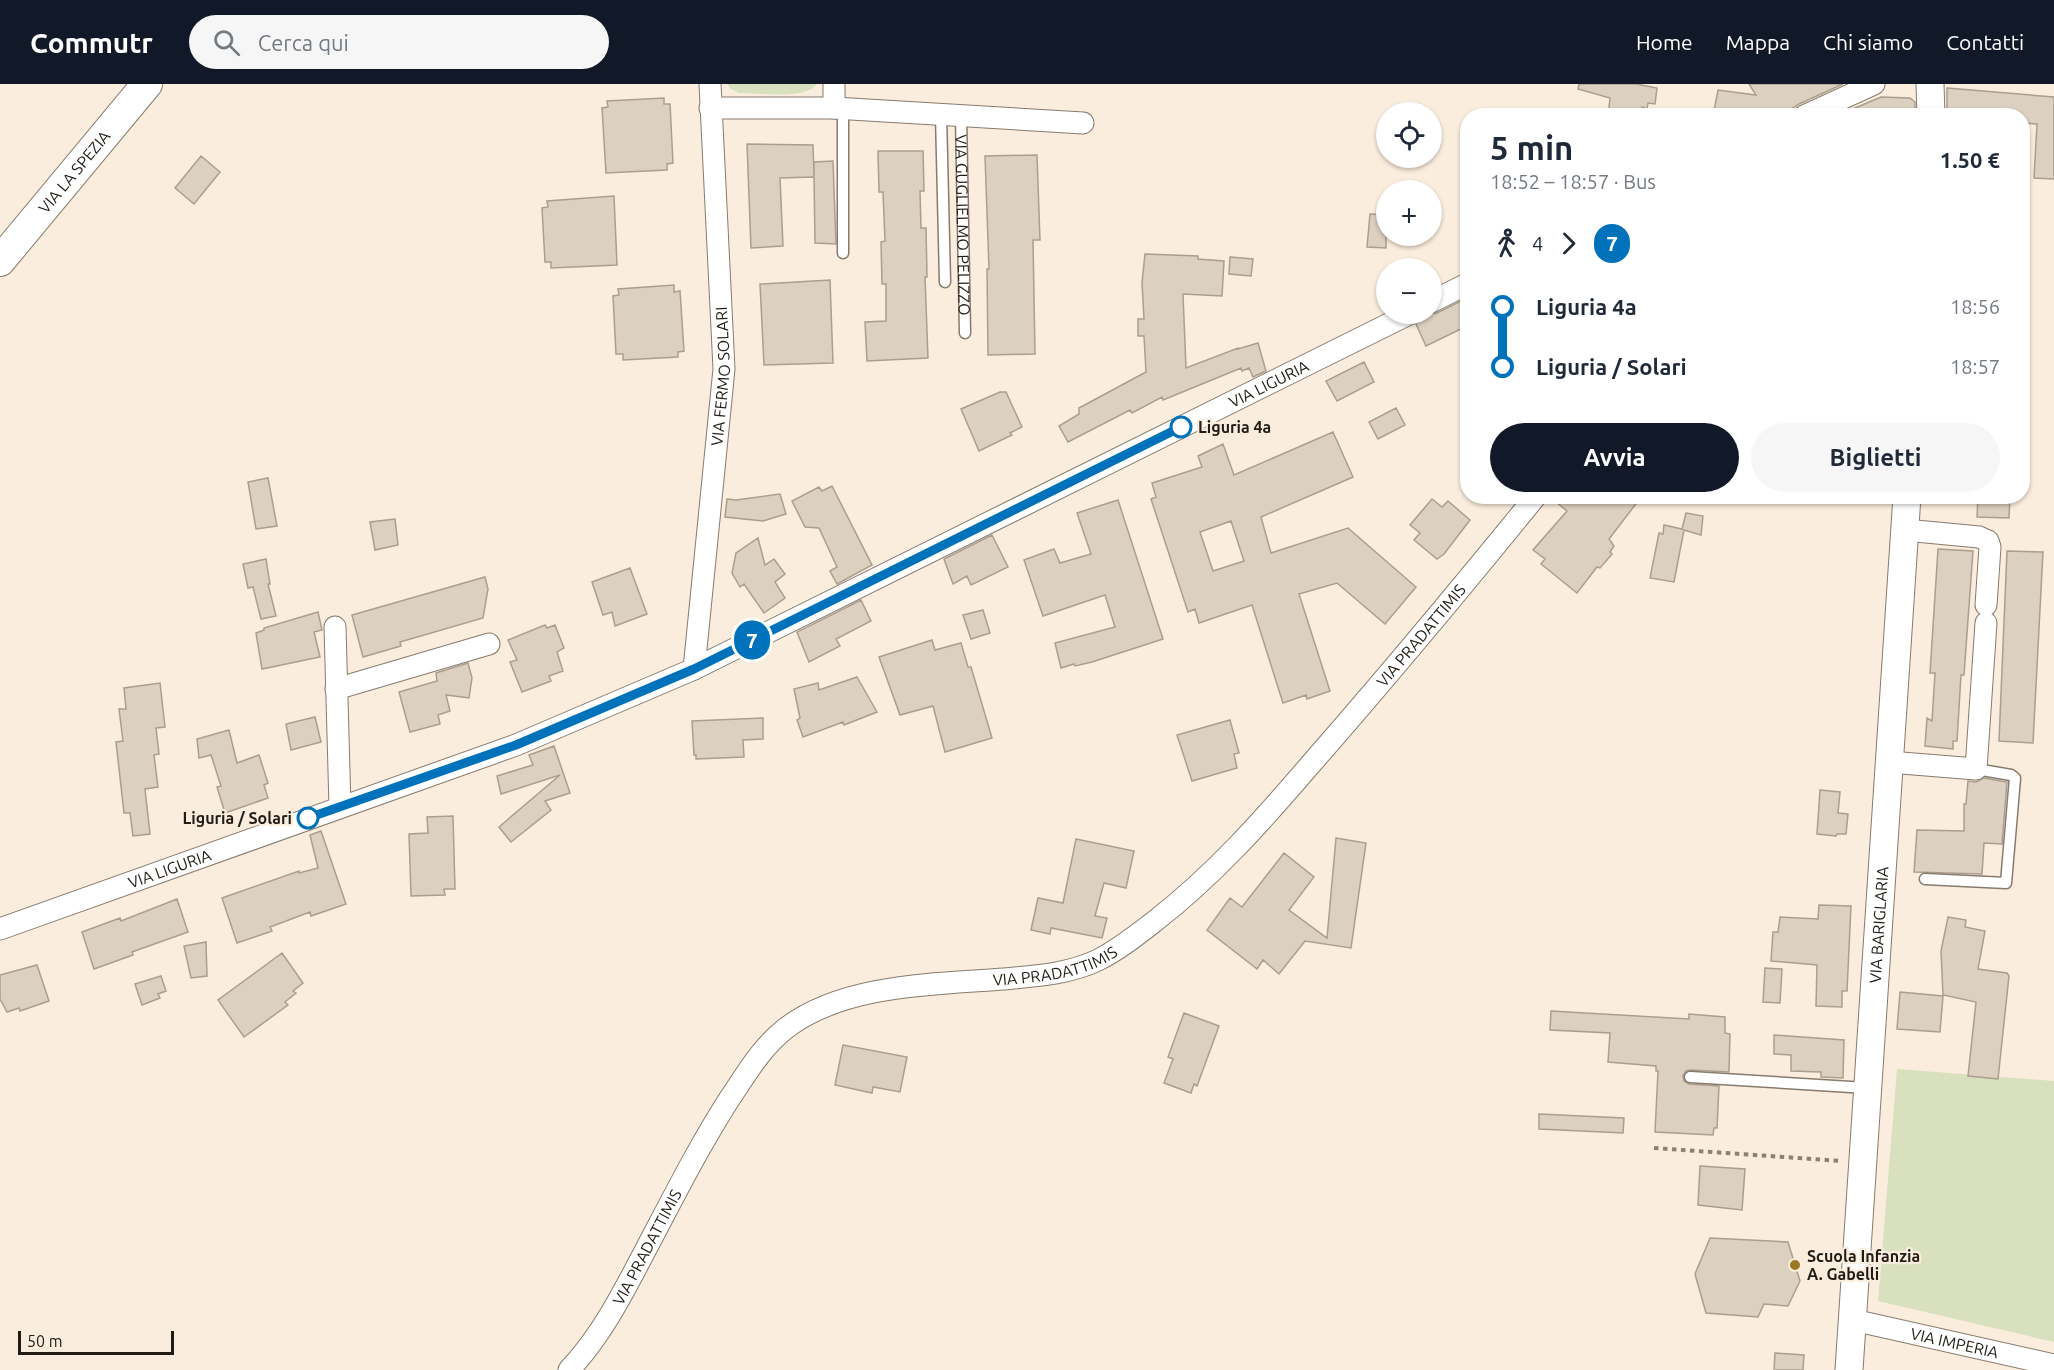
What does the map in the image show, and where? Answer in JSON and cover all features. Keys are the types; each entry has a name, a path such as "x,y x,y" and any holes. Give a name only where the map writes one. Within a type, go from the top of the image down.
{"main road":[{"name":"VIA LA SPEZIA","path":"0,261 147,84"}],"street":[{"name":"VIA FERMO SOLARI","path":"694,669 724,369 710,84"},
{"path":"834,84 839,108"},
{"path":"1819,108 1841,92 1874,84"},
{"path":"1930,84 1931,108"},
{"name":"VIA GUGLIELMO PELIZZO","path":"710,108 839,108 1083,123"},
{"path":"1442,296 1460,288"},
{"name":"VIA LIGURIA","path":"0,929 516,745 694,669 1389,324"},
{"name":"VIA PRADATTIMIS","path":"569,1370 581,1357 616,1306 685,1176 759,1053 787,1028 824,1007 870,993 919,986 1043,976 1073,969 1097,960 1145,929 1206,878 1257,825 1355,714 1529,504"},
{"name":"VIA BARIGLARIA","path":"1849,1370 1907,504"},
{"path":"1889,762 1976,769 1990,547 1988,541 1979,537 1905,530"},
{"path":"334,627 340,807"},
{"path":"336,689 489,644"},
{"name":"VIA IMPERIA","path":"1853,1320 2045,1365"}],"lane":[{"path":"839,108 843,253"},
{"name":"VIA GUGLIELMO PELIZZO","path":"945,282 951,114"},
{"name":"VIA GUGLIELMO PELIZZO","path":"951,114 964,333"},
{"path":"1925,879 2006,883 2015,778 2011,775 1976,769"},
{"path":"1690,1077 1868,1088"}],"path":[{"path":"1654,1148 1863,1163"}],"green space":[{"path":"727,84 817,84 803,92 781,94 739,93"},
{"path":"1897,1069 2054,1081 2054,1342 1878,1301"}],"building":[{"path":"1579,84 1636,84 1657,88 1655,104 1648,103 1647,108 1609,108 1610,98 1578,89"},
{"path":"1749,84 1843,84 1793,108 1715,108 1718,90 1756,95"},
{"path":"1947,88 2054,97 2054,179 2034,178 2037,124 2030,124 2030,108 1947,108"},
{"path":"1881,97 1910,98 1915,102 1915,108 1855,108"},
{"path":"664,98 664,104 670,104 673,163 667,164 667,170 606,173 602,108 608,107 607,101"},
{"path":"747,144 813,145 814,176 814,162 833,161 836,244 815,243 814,177 780,178 783,246 751,248"},
{"path":"878,151 923,151 924,191 920,191 921,228 926,228 928,358 867,361 865,322 886,321 886,284 882,284 881,242 885,241 883,192 879,192"},
{"path":"1037,155 1040,240 1033,240 1035,354 988,355 987,269 989,269 985,156"},
{"path":"201,156 220,172 194,204 175,188"},
{"path":"614,196 617,265 551,268 551,262 545,262 542,208 548,207 547,201"},
{"path":"1370,214 1376,214 1376,246 1386,246 1386,248 1367,247"},
{"path":"1145,254 1198,256 1198,259 1224,261 1222,296 1183,294 1186,368 1238,348 1258,343 1266,371 1253,377 1249,368 1242,371 1241,368 1163,400 1162,397 1132,413 1130,410 1068,442 1059,426 1079,414 1079,408 1146,372 1144,336 1138,336 1138,319 1144,319 1142,283"},
{"path":"1230,257 1253,259 1251,276 1229,274"},
{"path":"830,280 833,363 764,365 760,284"},
{"path":"674,285 674,292 680,291 684,351 678,352 678,357 623,360 623,354 616,354 613,296 619,295 618,289"},
{"path":"1460,302 1460,329 1426,346 1416,324 1442,324 1442,310"},
{"path":"1364,362 1374,382 1337,401 1326,381"},
{"path":"1000,392 1006,392 1022,427 1010,433 1012,435 979,451 961,409"},
{"path":"1396,408 1405,425 1378,439 1369,422"},
{"path":"1333,432 1353,477 1261,517 1271,553 1348,528 1416,587 1385,624 1337,583 1299,594 1330,691 1307,699 1306,695 1283,703 1252,605 1199,623 1195,609 1188,612 1151,499 1156,497 1152,483 1202,467 1198,456 1223,444 1234,475","holes":["1231,521 1244,561 1213,571 1200,532"]},
{"path":"268,478 277,526 256,529 248,482"},
{"path":"832,486 872,565 837,584 830,571 837,567 819,528 805,527 792,501 819,487 822,491"},
{"path":"780,494 786,514 763,521 725,517 727,499 736,500"},
{"path":"1432,499 1442,507 1448,501 1470,520 1444,554 1437,559 1414,540 1420,533 1410,525"},
{"path":"1118,500 1163,639 1092,662 1061,668 1055,643 1115,627 1105,595 1043,616 1024,560 1054,549 1060,563 1091,554 1077,513"},
{"path":"1559,504 1636,504 1609,539 1614,546 1610,552 1612,554 1600,568 1597,567 1577,593 1541,564 1545,559 1533,550 1567,511"},
{"path":"1978,504 2010,504 2009,518 1977,517"},
{"path":"1686,513 1703,516 1701,535 1684,530 1674,582 1650,578 1659,533 1663,534 1664,525 1682,529"},
{"path":"395,519 398,545 375,550 370,522"},
{"path":"992,535 1008,567 971,585 967,576 953,584 944,559"},
{"path":"758,538 765,565 774,559 785,574 775,582 785,598 764,613 744,584 740,587 732,573 736,553"},
{"path":"1938,549 1973,551 1964,675 1961,675 1957,741 1953,741 1953,749 1925,746 1927,718 1932,721 1935,673 1930,673"},
{"path":"2007,551 2043,552 2033,743 1999,741"},
{"path":"266,559 270,584 268,584 276,616 261,619 253,587 248,588 243,564"},
{"path":"630,568 647,614 615,626 612,612 603,615 592,582"},
{"path":"485,577 488,589 483,618 400,642 401,646 363,657 352,615"},
{"path":"861,600 871,621 836,639 840,646 809,662 797,632"},
{"path":"983,610 990,633 971,639 963,615"},
{"path":"318,612 322,630 314,632 320,657 262,669 256,633 264,628"},
{"path":"545,625 547,628 555,625 564,648 557,652 563,671 549,676 551,681 522,692 510,662 517,660 508,640"},
{"path":"932,640 935,650 961,643 968,667 971,667 992,738 945,752 933,706 900,715 879,657"},
{"path":"468,663 472,678 469,698 446,695 450,711 438,715 440,724 410,732 399,692 437,681 436,673"},
{"path":"857,677 877,712 803,737 797,720 800,718 794,689 818,683 819,690"},
{"path":"160,683 165,727 156,728 159,754 154,755 158,787 145,789 150,834 133,836 130,813 124,813 116,742 123,741 119,709 126,709 124,688"},
{"path":"315,717 321,742 291,750 286,724"},
{"path":"763,718 763,739 743,740 744,757 696,759 692,721"},
{"path":"1230,720 1239,753 1234,754 1237,768 1192,781 1177,735"},
{"path":"229,730 237,763 259,755 268,783 264,785 268,798 225,813 217,787 221,786 211,755 199,758 197,739"},
{"path":"554,746 570,793 545,801 551,810 511,842 499,827 560,775 501,794 497,776 533,765 529,755"},
{"path":"1984,778 2007,782 2002,844 1984,843 1982,874 1914,872 1917,830 1964,831 1964,804 1966,804 1968,781 1976,782"},
{"path":"1820,790 1840,792 1838,813 1848,814 1846,834 1836,836 1817,834"},
{"path":"453,816 455,889 444,889 445,895 411,896 409,834 428,833 427,817"},
{"path":"321,831 346,904 311,916 310,912 270,927 272,931 237,943 222,898 299,871 299,873 318,868 310,835"},
{"path":"1336,838 1366,843 1351,948 1305,941 1279,974 1263,960 1257,969 1207,930 1230,898 1242,907 1284,853 1314,877 1289,910 1327,938"},
{"path":"1076,839 1134,851 1126,888 1104,883 1095,916 1107,918 1102,938 1051,928 1050,934 1031,930 1038,898 1063,903"},
{"path":"177,899 188,932 132,952 133,955 94,969 82,932 120,918 121,921"},
{"path":"1819,905 1851,906 1847,991 1842,991 1842,1007 1816,1006 1817,965 1771,961 1773,932 1778,932 1780,917 1818,919"},
{"path":"1948,917 1966,920 1965,927 1985,931 1978,969 2007,973 2009,976 1998,1079 1968,1076 1976,1002 1943,995 1941,951"},
{"path":"206,942 207,976 191,978 184,946"},
{"path":"282,953 303,983 285,1002 288,1005 244,1037 218,1000"},
{"path":"37,965 49,1001 20,1011 19,1008 7,1012 0,999 0,975"},
{"path":"1765,968 1782,969 1780,1003 1763,1002"},
{"path":"161,976 166,991 158,994 160,998 142,1005 135,984"},
{"path":"1900,992 1943,996 1940,1032 1897,1029"},
{"path":"1551,1011 1689,1019 1689,1014 1725,1017 1725,1033 1730,1034 1729,1072 1690,1070 1686,1071 1683,1076 1684,1081 1689,1084 1719,1086 1717,1128 1714,1128 1713,1135 1655,1132 1658,1071 1656,1071 1656,1066 1608,1062 1610,1033 1550,1030"},
{"path":"1184,1013 1219,1026 1197,1086 1194,1084 1191,1093 1164,1083 1173,1059 1168,1057"},
{"path":"1774,1035 1844,1040 1843,1078 1821,1077 1821,1072 1791,1071 1791,1055 1774,1054"},
{"path":"843,1045 907,1057 900,1092 873,1087 872,1093 835,1085"},
{"path":"1539,1114 1624,1118 1623,1133 1539,1129"},
{"path":"1700,1166 1745,1169 1742,1210 1698,1205"},
{"path":"1710,1238 1788,1242 1800,1281 1788,1306 1764,1304 1758,1317 1706,1313 1695,1274"},
{"path":"1775,1353 1804,1355 1803,1370 1774,1370"}],"bus line":[{"name":"7","path":"308,818 516,745 694,669 1181,427"}],"place":[{"name":"Liguria 4a","path":"1181,427"},
{"name":"Liguria / Solari","path":"308,818"},
{"name":"Scuola Infanzia A. Gabelli","path":"1795,1265"}]}
